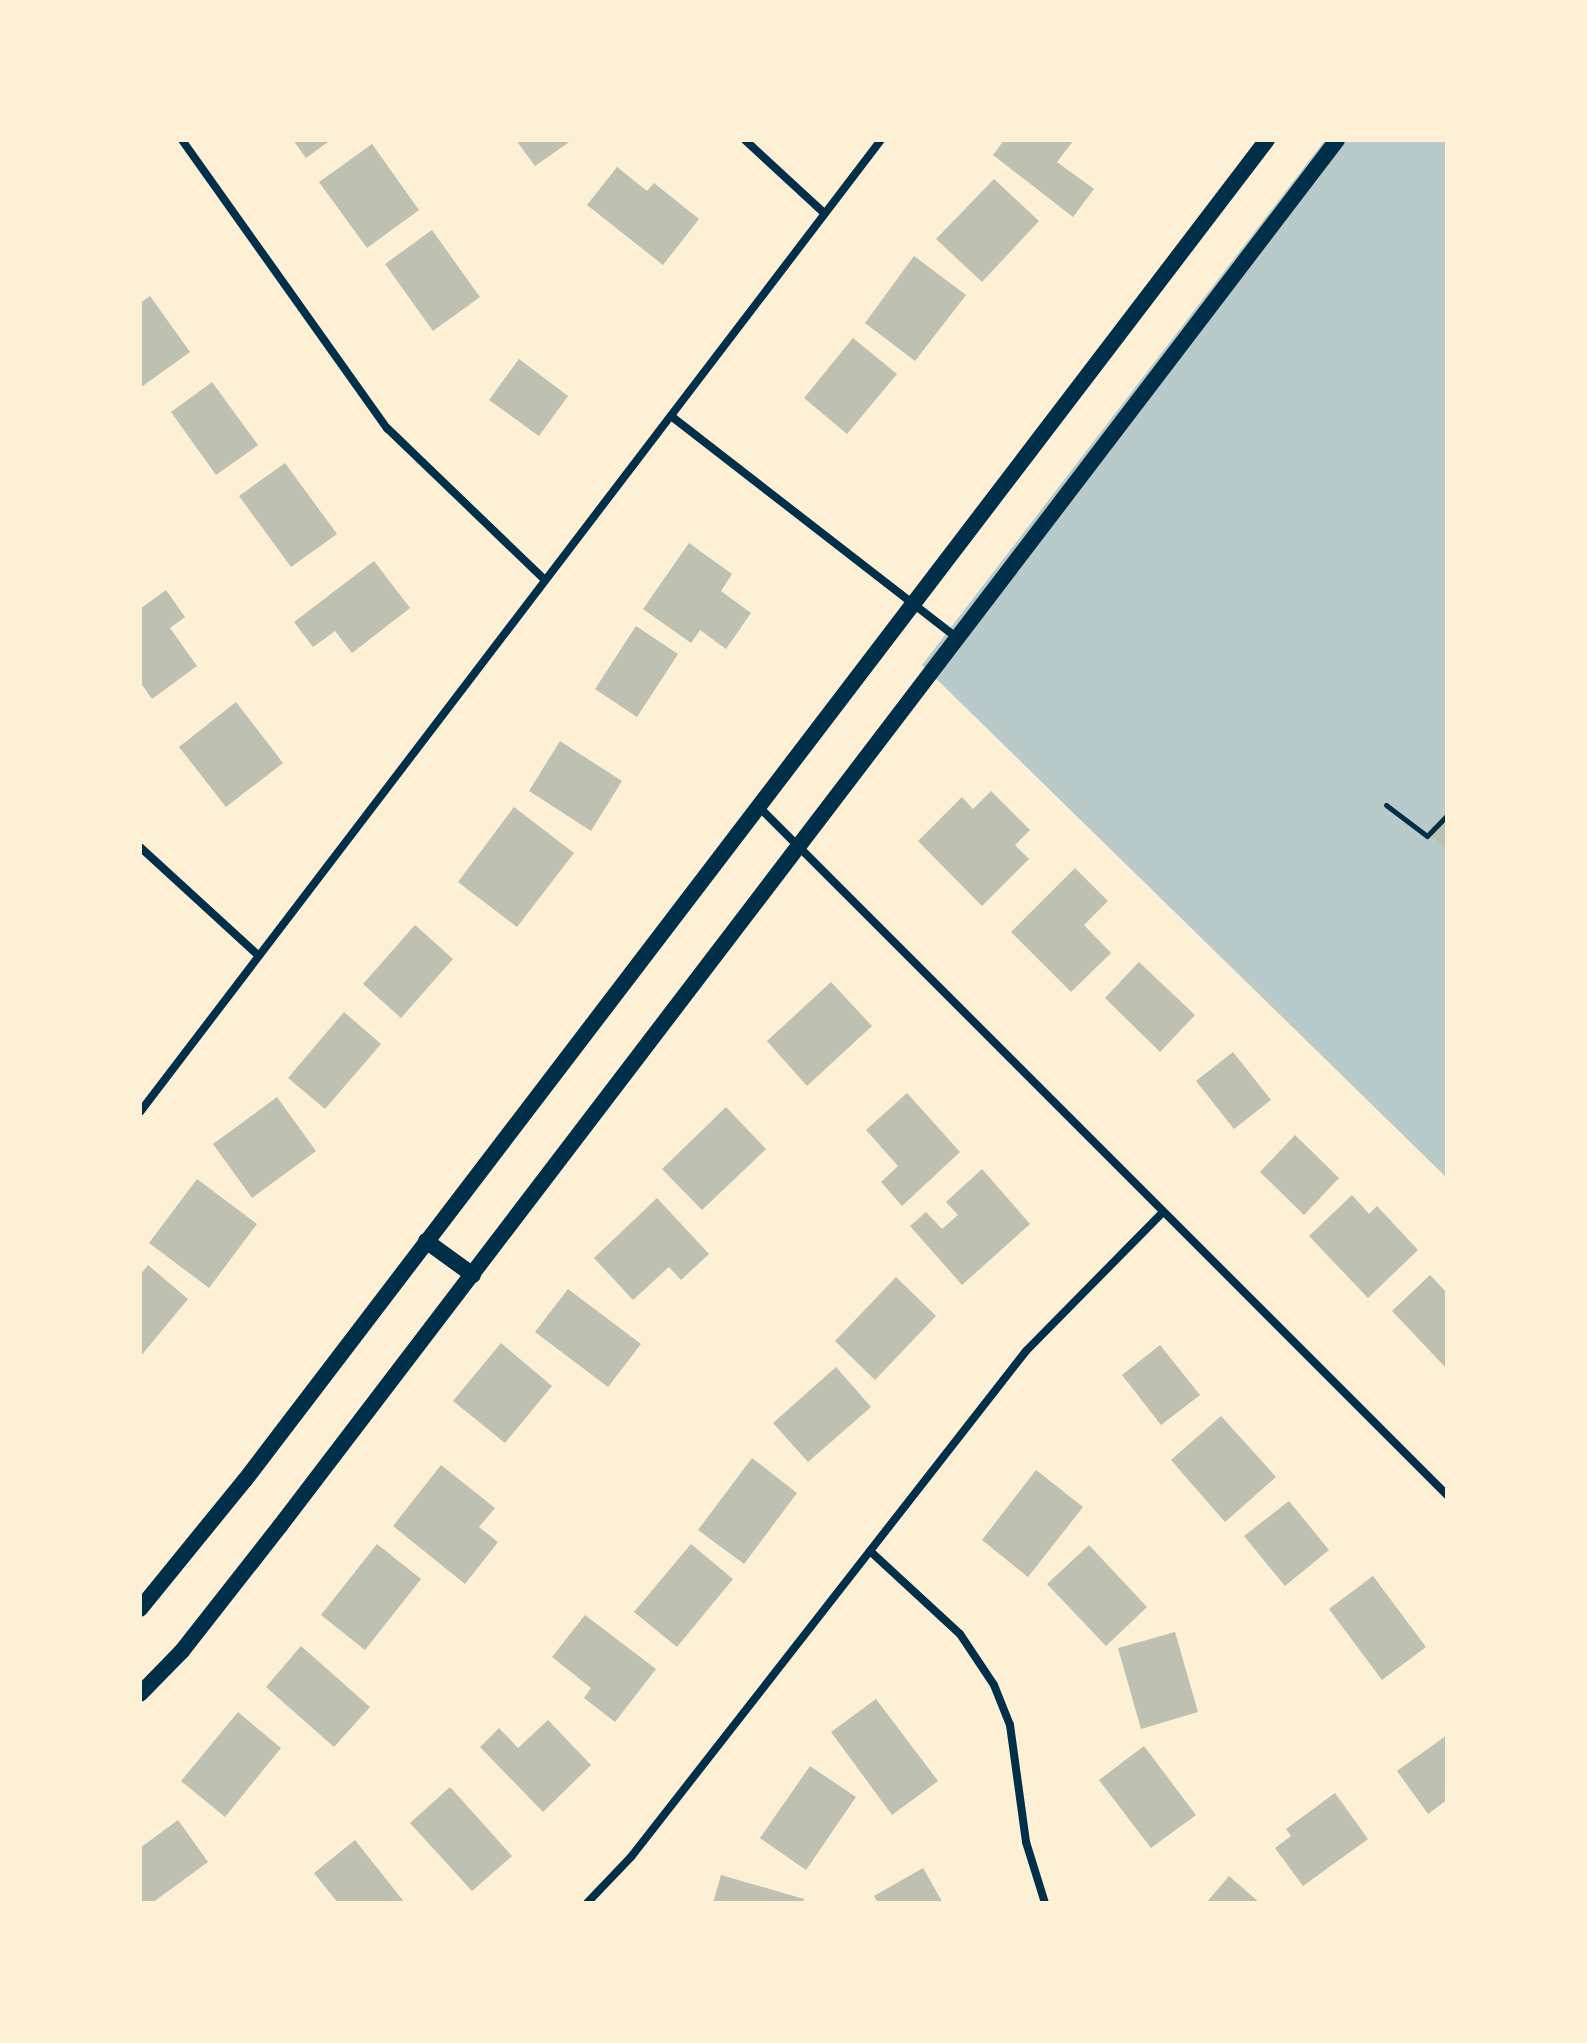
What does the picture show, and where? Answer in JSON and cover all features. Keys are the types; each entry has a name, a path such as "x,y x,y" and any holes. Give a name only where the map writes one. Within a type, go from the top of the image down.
{"main road":[{"path":"140,1609 245,1480 911,602 1040,443 1267,140"},
{"path":"140,1694 182,1651 473,1275 955,636 1337,140"},
{"path":"426,1241 473,1275"}],"street":[{"path":"182,140 387,428 544,579"},
{"path":"745,140 824,213"},
{"path":"140,1112 881,140"},
{"path":"671,416 955,636"},
{"path":"756,805 1447,1495"},
{"path":"140,847 259,956"},
{"path":"587,1903 631,1857 1026,1351 1162,1213"},
{"path":"870,1551 960,1634 994,1685 1010,1725 1026,1842 1045,1903"}],"path":[{"path":"1386,805 1427,836 1447,815"}],"shaded area":[{"path":"1325,140 1447,140 1447,1178 922,665"}],"building":[{"path":"293,140 331,140 306,158"},
{"path":"516,140 572,140 535,166"},
{"path":"1004,140 1074,140 1057,162 1094,189 1073,217 993,155"},
{"path":"372,144 419,210 367,248 319,182"},
{"path":"617,167 647,191 654,183 699,219 663,265 587,205"},
{"path":"994,179 1039,221 982,282 936,239"},
{"path":"432,230 480,297 433,331 385,264"},
{"path":"914,256 966,295 915,361 865,323"},
{"path":"150,296 190,352 140,388 140,303"},
{"path":"853,338 897,374 847,434 804,398"},
{"path":"519,359 568,396 539,436 489,400"},
{"path":"212,382 258,445 216,475 171,412"},
{"path":"285,463 337,534 291,567 239,496"},
{"path":"689,543 732,574 721,591 751,613 726,649 700,630 691,643 643,609"},
{"path":"374,561 410,608 352,653 335,631 313,647 294,622"},
{"path":"166,590 185,617 170,628 197,666 152,699 140,682 140,609"},
{"path":"636,626 678,654 637,717 595,689"},
{"path":"236,702 283,763 226,807 179,747"},
{"path":"560,741 622,781 591,831 529,791"},
{"path":"991,791 1030,830 1015,845 1029,859 982,906 918,841 962,797 973,809"},
{"path":"514,807 574,853 517,927 458,882"},
{"path":"1447,812 1447,850 1428,831"},
{"path":"1075,868 1108,901 1084,925 1111,953 1071,992 1011,932"},
{"path":"415,925 453,959 401,1018 363,984"},
{"path":"1139,962 1195,1015 1160,1052 1105,998"},
{"path":"831,982 872,1026 807,1086 767,1041"},
{"path":"344,1012 381,1044 325,1109 288,1078"},
{"path":"1233,1052 1271,1100 1234,1129 1196,1081"},
{"path":"907,1093 960,1152 902,1206 881,1182 898,1166 866,1130"},
{"path":"277,1097 316,1151 252,1198 213,1144"},
{"path":"726,1107 766,1149 702,1210 662,1169"},
{"path":"1295,1135 1339,1178 1304,1215 1260,1172"},
{"path":"982,1169 1030,1224 962,1285 910,1226 926,1212 942,1229 958,1215 946,1202"},
{"path":"197,1179 257,1224 209,1288 149,1243"},
{"path":"1352,1195 1369,1214 1377,1206 1418,1250 1368,1298 1309,1236"},
{"path":"657,1198 709,1254 681,1280 669,1267 633,1300 594,1258"},
{"path":"148,1265 188,1299 140,1357 140,1275"},
{"path":"1430,1275 1447,1293 1447,1369 1392,1311"},
{"path":"896,1277 936,1316 875,1380 835,1341"},
{"path":"568,1289 641,1344 608,1387 535,1332"},
{"path":"501,1343 552,1386 505,1443 453,1401"},
{"path":"1160,1345 1200,1395 1161,1425 1122,1375"},
{"path":"836,1367 871,1407 808,1462 773,1423"},
{"path":"1221,1416 1276,1477 1225,1522 1171,1460"},
{"path":"752,1458 797,1493 744,1564 698,1530"},
{"path":"441,1465 495,1508 479,1527 498,1542 465,1584 393,1526"},
{"path":"1036,1470 1083,1507 1028,1577 982,1540"},
{"path":"1289,1501 1329,1550 1285,1586 1244,1536"},
{"path":"377,1544 421,1579 365,1650 321,1615"},
{"path":"691,1544 733,1579 677,1647 634,1612"},
{"path":"1089,1545 1147,1607 1106,1646 1047,1584"},
{"path":"1373,1576 1426,1647 1382,1680 1329,1609"},
{"path":"585,1615 656,1669 615,1722 584,1698 591,1688 552,1657"},
{"path":"1175,1632 1198,1712 1141,1729 1118,1648"},
{"path":"301,1646 370,1707 334,1747 266,1687"},
{"path":"876,1699 938,1781 892,1815 831,1732"},
{"path":"238,1712 281,1748 225,1817 181,1781"},
{"path":"548,1720 591,1765 543,1812 480,1747 499,1728 518,1748"},
{"path":"1447,1735 1447,1800 1428,1814 1397,1771"},
{"path":"1144,1746 1196,1815 1151,1848 1099,1780"},
{"path":"810,1766 856,1797 806,1870 760,1838"},
{"path":"450,1787 512,1856 472,1891 410,1823"},
{"path":"1335,1793 1368,1839 1303,1886 1275,1848 1291,1836 1286,1829"},
{"path":"178,1820 208,1862 152,1903 140,1903 140,1848"},
{"path":"355,1840 405,1903 338,1903 314,1873"},
{"path":"923,1868 943,1903 878,1903 874,1896"},
{"path":"721,1875 804,1899 803,1903 713,1903"},
{"path":"1229,1876 1260,1903 1206,1903"}]}
